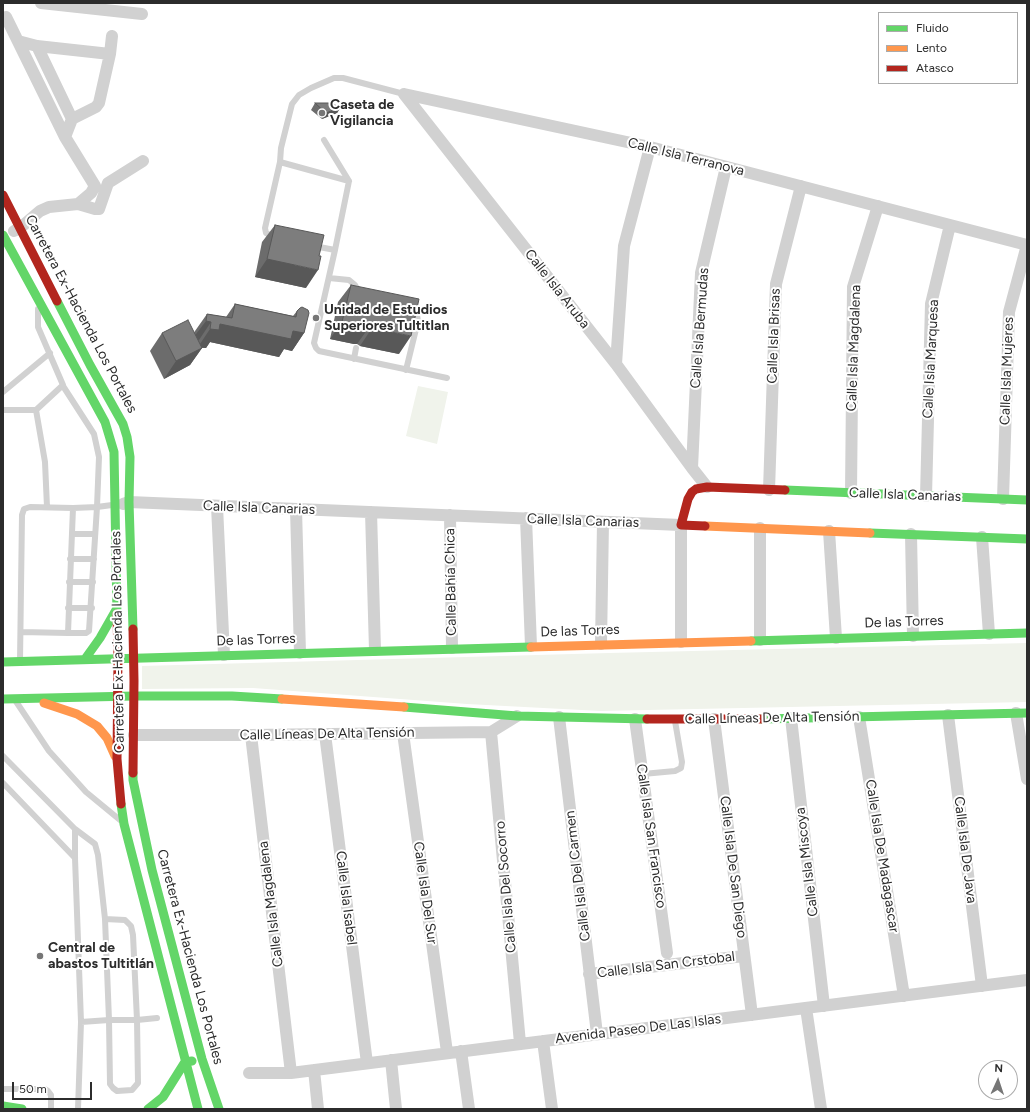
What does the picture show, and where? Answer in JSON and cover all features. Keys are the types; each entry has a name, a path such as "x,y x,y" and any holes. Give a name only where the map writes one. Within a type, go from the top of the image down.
{"main road":[{"name":"Carretera Ex-Hacienda Los Portales","path":"3,194 90,365 123,424 127,437 130,457 129,502 134,696 133,780 152,870 202,1059 219,1109"},
{"name":"Carretera Ex-Hacienda Los Portales","path":"3,236 105,422 114,452 118,658 117,759 119,795 124,824 198,1109"},
{"path":"13,255 29,246"},
{"name":"Calle Isla Canarias","path":"681,525 688,499 692,492 696,489 707,487 1027,500"},
{"path":"681,525 1027,539"},
{"path":"85,659 109,624 116,610"},
{"name":"De las Torres","path":"3,662 375,650 1027,633"},
{"name":"Calle Líneas De Alta Tensión","path":"3,699 118,696 232,696 362,703 559,718 714,719 1021,713"},
{"path":"30,699 77,714 97,726 107,738 117,759"},
{"path":"137,874 152,870"},
{"path":"148,1109 163,1097 185,1062 202,1059"},
{"path":"3,1106 22,1109"}],"street":[{"path":"41,3 142,14"},
{"path":"6,18 65,137 95,186"},
{"path":"65,137 72,119 96,107 99,103 110,54 112,36"},
{"path":"18,41 37,46 110,54"},
{"path":"37,46 72,119"},
{"name":"Calle Isla Terranova","path":"404,94 650,147 1027,245"},
{"name":"Calle Isla Aruba","path":"404,94 616,364 707,487"},
{"path":"616,364 624,246 650,147"},
{"path":"78,204 91,193 95,186 108,183 142,161"},
{"name":"Calle Isla Bermudas","path":"692,468 702,273 726,167"},
{"path":"3,236 20,228 40,211 49,208 78,204 99,209 108,183"},
{"name":"Calle Isla Brisas","path":"769,490 776,284 801,186"},
{"name":"Calle Isla Magdalena","path":"851,493 853,287 878,206"},
{"name":"Calle Isla Marquesa","path":"926,496 931,304 950,225"},
{"name":"Calle Isla Mujeres","path":"1003,499 1009,312 1027,245"},
{"name":"Calle Isla Canarias","path":"114,505 129,502 681,525"},
{"path":"217,506 224,655"},
{"path":"296,509 300,653"},
{"path":"371,512 375,650"},
{"name":"Calle Bahía Chica","path":"450,515 452,648"},
{"path":"526,518 531,646"},
{"path":"601,644 603,522"},
{"path":"681,525 681,642"},
{"path":"760,528 760,640"},
{"path":"829,531 836,638"},
{"path":"911,534 913,636"},
{"path":"982,537 989,634"},
{"path":"1021,713 1027,779"},
{"name":"Calle Isla De Java","path":"948,715 982,986"},
{"path":"491,732 517,716"},
{"name":"Calle Isla De Madagascar","path":"859,717 904,996"},
{"name":"Calle Isla Del Carmen","path":"559,718 597,1034"},
{"name":"Calle Isla Miscoya","path":"791,718 824,1006"},
{"name":"Calle Isla San Francisco","path":"636,719 667,953"},
{"name":"Calle Isla De San Diego","path":"714,719 752,1015"},
{"name":"Calle Líneas De Alta Tensión","path":"134,735 251,736 491,732"},
{"name":"Calle Isla Del Socorro","path":"491,732 520,1044"},
{"name":"Calle Isla Del Sur","path":"403,733 447,1052"},
{"name":"Calle Isla Isabel","path":"325,734 367,1063"},
{"name":"Calle Isla Magdalena","path":"251,736 291,1072"},
{"name":"Calle Isla San Crstobal","path":"589,974 744,956"},
{"name":"Avenida Paseo De Las Islas","path":"249,1073 314,1070 447,1052 1027,980"},
{"path":"806,1008 821,1109"},
{"path":"543,1041 552,1109"},
{"path":"461,1051 469,1109"},
{"path":"390,1060 396,1109"},
{"path":"314,1070 318,1109"}],"lane":[{"name":"Calle Isla Terranova","path":"280,162 281,148 292,104 299,95 311,88 334,78 343,78 404,94"},
{"path":"324,140 348,181 335,250 314,343 316,348 319,351 354,359 448,378"},
{"path":"277,238 266,233 265,228 280,162 348,181"},
{"path":"310,245 335,250"},
{"path":"329,278 349,280 359,290 359,298 366,296"},
{"path":"21,632 86,633 89,631 92,608 97,507 99,457 94,434 63,386 38,327 37,298"},
{"path":"401,310 414,312 417,315 418,321 406,370"},
{"path":"354,359 356,348"},
{"path":"3,392 50,353"},
{"path":"425,382 426,374"},
{"path":"3,410 36,410 63,386"},
{"path":"36,410 45,462 46,508"},
{"path":"20,661 22,515 24,509 30,507 73,508 114,505"},
{"path":"68,633 73,508"},
{"path":"72,534 95,534"},
{"path":"70,559 94,558"},
{"path":"69,582 93,582"},
{"path":"68,608 92,608"},
{"path":"14,699 50,751 86,792 124,824"},
{"path":"643,774 675,771 681,768 682,762 675,719"},
{"path":"3,756 75,829 95,844 98,855 105,919 110,1084 117,1091 132,1090 138,1083 133,935 131,926 126,920 105,919"},
{"path":"3,783 74,858"},
{"path":"75,829 74,858 81,1022 78,1109"},
{"path":"81,1022 157,1018"},
{"path":"3,1089 45,1089 51,1095 51,1109"}],"shaded area":[{"path":"418,386 448,392 437,444 406,436"},
{"path":"1027,643 1027,702 601,711 467,704 253,688 142,689 142,666"}],"building":[{"path":"315,103 328,103 341,107 326,113"},
{"path":"275,225 324,235 319,256 321,256 318,270 267,259"},
{"path":"351,285 419,299 411,336 372,328 370,326 366,327 342,322"},
{"path":"235,304 296,317 297,311 302,307 308,310 309,313 304,333 293,331 291,339 220,324 219,330 210,329 211,322 206,321 207,314 232,318"},
{"path":"188,320 202,348 176,361 162,333"}],"traffic: fast":[{"path":"3,235 105,422 114,452 117,614"},
{"path":"57,301 123,424 127,437 130,457 129,502 133,629"},
{"path":"785,490 1027,500"},
{"path":"870,533 1027,539"},
{"path":"85,659 100,638 116,610"},
{"path":"751,641 1027,633"},
{"path":"3,662 531,647"},
{"path":"3,699 134,696 232,696 282,699"},
{"path":"404,707 517,716 647,719"},
{"path":"762,719 1027,713"},
{"path":"133,773 133,780 152,870 202,1059 219,1109"},
{"path":"121,804 124,824 198,1109"},
{"path":"148,1109 163,1097 185,1062 192,1061"},
{"path":"3,1106 22,1109"}],"traffic: slow":[{"path":"705,526 870,533"},
{"path":"531,647 751,641"},
{"path":"282,699 404,707"},
{"path":"44,703 77,714 97,726 107,738 115,756"}],"traffic: jam":[{"path":"3,195 57,301"},
{"path":"705,526 681,525 688,499 692,492 696,489 707,487 785,490"},
{"path":"117,614 117,759 121,804"},
{"path":"133,629 133,773"},
{"path":"647,719 762,719"}],"place":[{"name":"Caseta de Vigilancia","path":"322,113"},
{"name":"Unidad de Estudios Superiores Tultitlan","path":"316,318"},
{"name":"Central de abastos Tultitlán","path":"40,956"}]}
